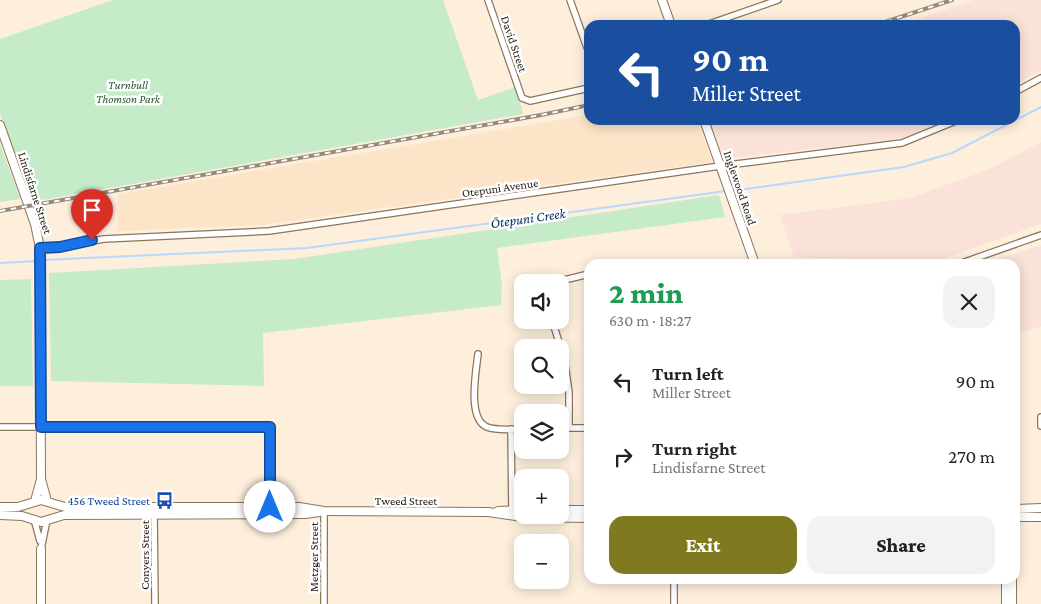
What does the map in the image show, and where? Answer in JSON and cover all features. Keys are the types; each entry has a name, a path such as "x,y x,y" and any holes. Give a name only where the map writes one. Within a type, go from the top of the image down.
{"main road":[{"path":"662,0 669,20"},
{"name":"Lindisfarne Street","path":"0,125 35,224 40,248 41,479 47,502"},
{"name":"Inglewood Road","path":"706,125 752,259"},
{"name":"Lindisfarne Street","path":"34,501 41,479"},
{"path":"0,507 21,506 41,500 47,502 52,509 47,519 41,522 19,515 0,515"},
{"path":"33,519 29,510 34,501"},
{"name":"Tweed Street","path":"47,502 65,507 154,511"},
{"path":"1020,509 1041,508"},
{"path":"569,510 584,510"},
{"name":"Tweed Street","path":"47,519 64,515 154,511 270,511 305,514 324,511 488,512 584,518"},
{"path":"1020,517 1041,517"},
{"path":"41,546 41,604"},
{"path":"1006,584 1006,604"},
{"path":"1012,584 1012,604"}],"street":[{"name":"David Street","path":"488,0 521,95 526,100 530,101 584,89"},
{"path":"570,0 584,39"},
{"path":"720,20 778,0"},
{"path":"1020,89 1041,78"},
{"name":"Otepuni Avenue","path":"40,248 60,247 104,239 269,231 720,166 902,143 946,125"},
{"path":"973,259 1041,235"},
{"path":"569,279 584,275"},
{"path":"555,329 564,358 569,404"},
{"path":"478,354 475,396 477,419 486,427 511,429 512,513"},
{"path":"1040,417 1041,426"},
{"path":"0,427 270,427 270,511"},
{"path":"569,428 584,428"},
{"name":"Conyers Street","path":"154,511 155,604"},
{"name":"Metzger Street","path":"324,511 324,604"},
{"path":"33,519 41,546"},
{"path":"41,546 47,519"},
{"path":"674,584 674,604"}],"shaded area":[{"path":"974,0 1041,0 1041,71 1020,82 1020,20 914,20"},
{"path":"584,116 584,125 699,125 712,162 263,225 118,231 117,194"},
{"path":"711,125 933,125 902,138 892,140 730,158 722,154"},
{"path":"1041,142 1041,224 942,259 794,257 780,215 910,198 987,170"},
{"path":"1041,245 1041,326 1020,333 1020,259 1000,259"}],"green space":[{"name":"Turnbull Thomson Park","path":"113,0 443,0 478,100 516,87 523,114 31,202 0,113 0,39"},
{"path":"0,144 20,199 0,202"},
{"path":"719,195 725,217 497,248 502,286 501,305 263,333 264,386 51,381 49,273 294,259"},
{"path":"31,279 33,386 0,386 0,280"}],"waterway":[{"name":"Ōtepuni Creek","path":"1020,118 1041,107"},
{"name":"Ōtepuni Creek","path":"731,191 904,167 952,153 1006,125"},
{"name":"Ōtepuni Creek","path":"43,260 307,248 726,191"},
{"name":"Ōtepuni Creek","path":"0,263 38,261"}],"railway":[{"path":"891,20 952,0"},
{"path":"0,211 584,106"}],"place":[{"name":"456 Tweed Street","path":"164,501"}],"route":[{"path":"92,240 54,248 40,248 41,427 270,427 270,507"}]}
